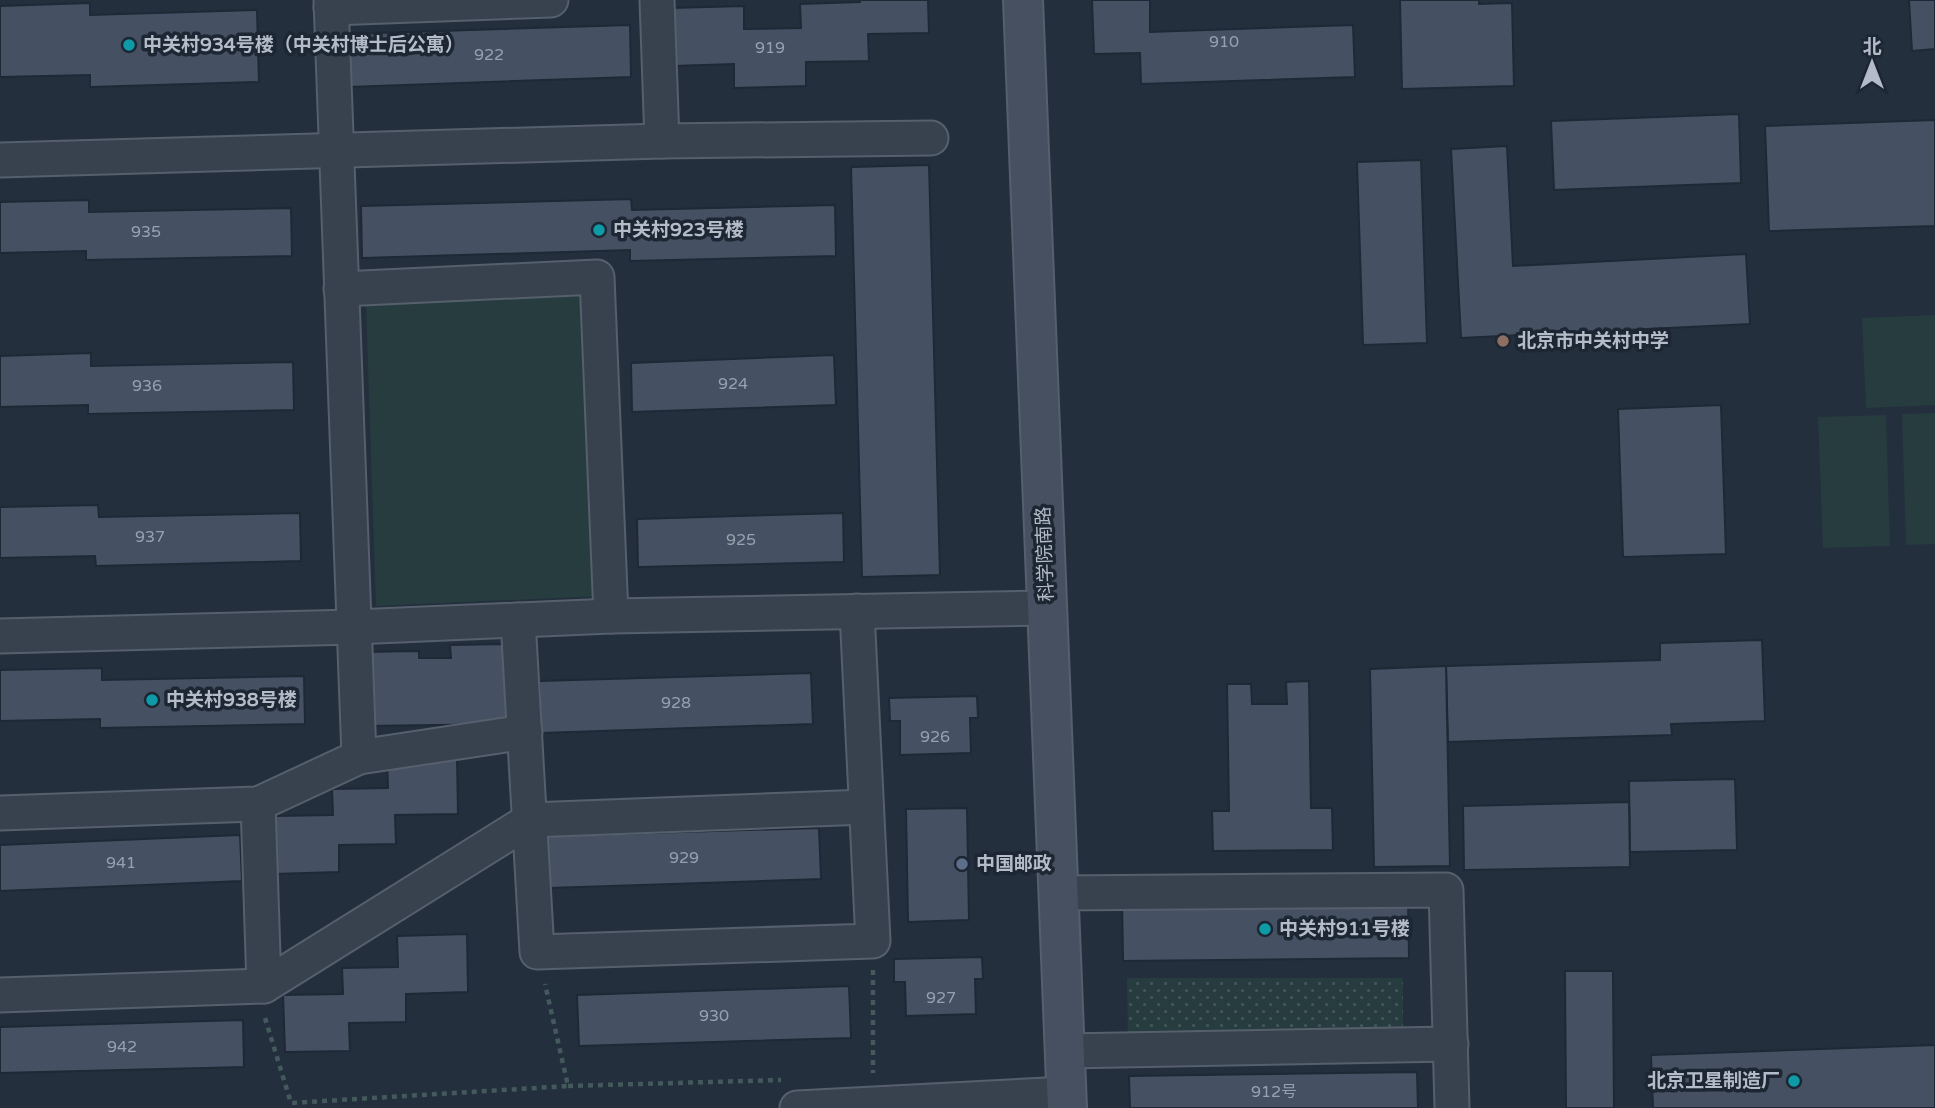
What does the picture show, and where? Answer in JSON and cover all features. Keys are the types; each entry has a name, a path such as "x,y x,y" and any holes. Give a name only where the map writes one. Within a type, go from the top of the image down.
{"street":[{"path":"359,757 331,4 551,0"},
{"path":"657,0 662,141"},
{"name":"科学院南路","path":"1023,0 1067,1101"},
{"path":"0,160 662,141 931,138"},
{"path":"341,289 597,277 611,616"},
{"path":"0,636 354,627 611,616 1047,608"},
{"path":"518,620 537,952 873,941 857,611"},
{"path":"0,813 258,804 359,757 525,732"},
{"path":"258,804 264,986"},
{"path":"0,995 264,986 530,820 866,807"},
{"path":"1059,892 1446,890 1452,1108"},
{"path":"1065,1051 1451,1044"},
{"path":"793,1094 1067,1101"}],"path":[{"path":"873,941 873,1077"},
{"path":"537,952 568,1086"},
{"path":"264,986 265,1021 291,1103 568,1086 793,1094"}],"green space":[{"path":"607,293 626,595 376,606 366,305"},
{"path":"1935,315 1935,405 1866,408 1862,318"},
{"path":"1935,413 1935,544 1906,545 1902,414"},
{"path":"1886,415 1890,546 1823,548 1818,417"},
{"path":"1127,978 1403,978 1403,1027 1128,1034"}],"building":[{"path":"860,0 928,0 929,33 868,34 869,61 806,62 806,86 734,88 734,64 672,66 670,8 744,6 744,29 801,28 800,4"},
{"path":"1092,0 1150,0 1150,32 1353,25 1355,77 1141,84 1140,53 1094,54"},
{"path":"1400,0 1479,0 1479,4 1512,3 1514,86 1402,89"},
{"path":"1909,0 1935,0 1935,49 1912,51"},
{"name":"中关村934号楼（中关村博士后公寓）","path":"90,3 90,15 257,10 259,82 90,87 90,75 0,77 0,6"},
{"path":"630,25 631,77 348,87 346,34"},
{"path":"1739,114 1741,183 1554,190 1551,121"},
{"path":"1935,120 1935,226 1769,231 1765,126"},
{"path":"1507,146 1513,266 1746,254 1750,324 1461,338 1451,149"},
{"path":"1421,160 1427,343 1363,345 1357,162"},
{"path":"929,165 940,575 862,577 851,167"},
{"name":"中关村923号楼","path":"631,199 632,210 835,205 836,256 630,261 630,250 362,258 361,206"},
{"path":"89,200 89,212 291,208 292,256 86,260 86,251 0,253 0,202"},
{"path":"91,353 91,366 293,362 294,410 88,414 88,405 0,407 0,356"},
{"path":"834,355 836,405 632,412 631,363"},
{"path":"1721,405 1726,554 1623,557 1618,409"},
{"path":"98,505 99,517 300,513 301,561 96,566 95,556 0,558 0,507"},
{"path":"843,513 844,562 638,567 637,519"},
{"path":"1762,640 1765,721 1671,724 1672,735 1448,742 1446,666 1660,660 1660,643"},
{"path":"506,644 507,724 366,726 364,652 419,651 419,658 451,658 450,645"},
{"path":"1446,666 1450,866 1374,867 1370,669"},
{"name":"中关村938号楼","path":"102,668 102,680 304,676 305,724 100,728 100,719 0,721 0,670"},
{"path":"811,673 813,724 541,733 539,681"},
{"path":"1309,681 1311,808 1332,808 1333,850 1213,851 1212,811 1229,811 1227,684 1251,684 1252,704 1287,704 1286,682"},
{"path":"977,696 978,718 970,718 971,753 900,755 900,721 890,721 889,698"},
{"path":"457,756 458,814 395,815 396,844 339,845 339,872 274,874 273,816 333,815 332,789 388,788 387,758"},
{"path":"1735,779 1737,850 1630,852 1629,781"},
{"path":"1629,802 1630,867 1464,870 1463,806"},
{"path":"967,808 969,920 908,922 906,809"},
{"path":"819,828 821,879 549,888 547,836"},
{"path":"240,835 242,881 0,891 0,845"},
{"name":"中关村911号楼","path":"1408,897 1409,958 1123,961 1122,900"},
{"path":"467,934 468,992 406,994 406,1022 349,1023 350,1051 285,1052 283,995 343,994 342,968 398,967 397,936"},
{"path":"982,957 983,979 975,979 976,1014 906,1016 905,982 894,982 894,959"},
{"path":"1565,971 1613,971 1614,1108 1566,1108"},
{"path":"849,986 851,1038 579,1046 577,995"},
{"path":"243,1020 244,1067 0,1073 0,1027"},
{"name":"北京卫星制造厂","path":"1935,1045 1935,1108 1653,1108 1651,1055"},
{"path":"1417,1072 1418,1108 1130,1108 1129,1076"}],"place":[{"name":"中关村934号楼（中关村博士后公寓）","path":"129,45"},
{"name":"中关村923号楼","path":"599,230"},
{"name":"北京市中关村中学","path":"1503,341"},
{"name":"中关村938号楼","path":"152,700"},
{"name":"中国邮政","path":"962,864"},
{"name":"中关村911号楼","path":"1265,929"},
{"name":"北京卫星制造厂","path":"1794,1081"}]}
